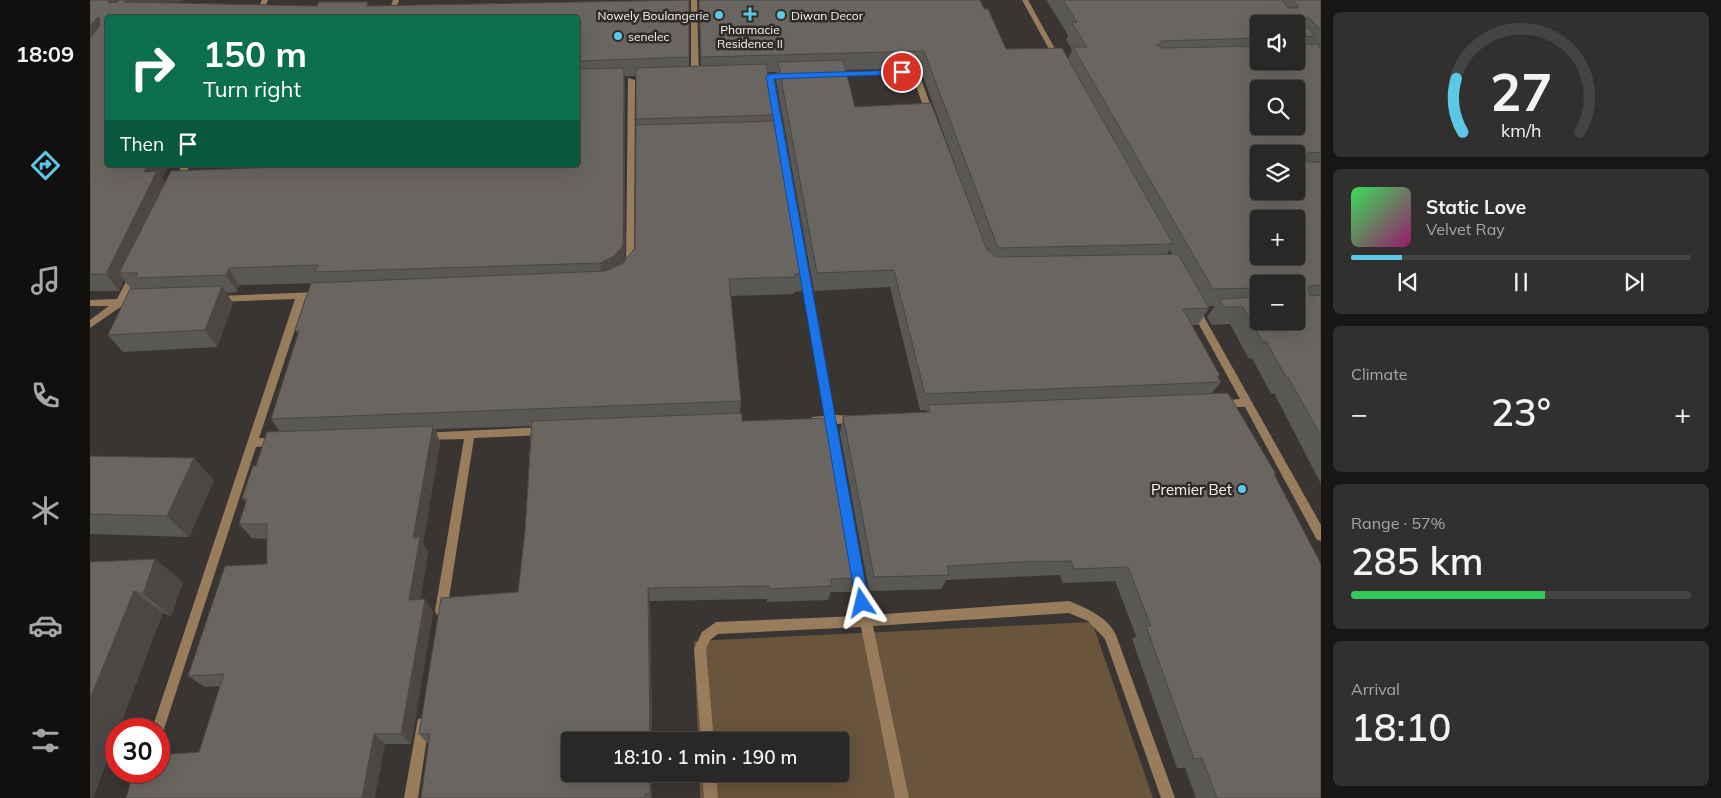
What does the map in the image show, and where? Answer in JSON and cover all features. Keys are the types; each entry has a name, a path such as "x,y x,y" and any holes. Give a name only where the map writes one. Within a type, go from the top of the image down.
{"street":[{"path":"258,15 265,0"},
{"path":"391,15 396,0"},
{"path":"694,0 695,78"},
{"path":"1025,0 1063,69"},
{"path":"827,75 902,72 916,76 932,121"},
{"path":"770,76 775,135 830,420 866,621 902,798"},
{"path":"686,78 704,78"},
{"path":"625,271 631,265 631,139 627,80 640,80"},
{"path":"631,139 641,139"},
{"path":"185,167 176,186 188,182"},
{"path":"90,325 120,302 137,268"},
{"path":"206,299 330,295"},
{"path":"162,718 301,296"},
{"path":"90,303 149,301"},
{"path":"1198,309 1247,403 1321,536"},
{"path":"1208,404 1247,403"},
{"path":"801,421 870,418"},
{"path":"410,437 557,431"},
{"path":"440,621 470,434"},
{"path":"252,443 281,442"},
{"path":"706,732 700,648 706,636 716,628 866,621 1069,606 1092,617 1110,635 1168,798"},
{"path":"412,798 426,710"},
{"path":"710,782 711,798"}],"shaded area":[{"path":"1092,622 1153,798 700,798 699,782 849,782 849,732 698,732 694,641"}],"building":[{"path":"90,0 110,0 108,3 129,0 124,2 317,6 319,2 368,2 367,6 689,0 689,57 580,61 580,15 105,15 105,167 147,167 144,172 157,171 106,274 90,274 90,38 99,27 100,19 98,17 90,26"},
{"path":"699,0 980,0 984,9 988,9 1006,49 1062,48 1173,244 1000,248 997,245 924,51 701,57"},
{"path":"1063,0 1282,0 1288,8 1297,8 1299,7 1293,0 1321,0 1321,30 1308,17 1305,18 1305,15 1250,15 1250,38 1162,41 1157,45 1162,48 1250,46 1250,70 1305,70 1305,44 1317,44 1321,49 1321,152 1307,153 1306,160 1308,162 1321,162 1321,285 1308,288 1310,296 1321,295 1321,436 1266,341 1263,342 1256,330 1305,330 1305,275 1250,275 1250,288 1213,289 1073,47 1087,47 1072,23 1077,22"},
{"path":"1305,26 1315,36 1305,37"},
{"path":"843,60 855,107 931,103 987,250 997,257 1178,254 1209,308 1183,309 1220,376 1217,376 1221,382 925,394 894,270 817,273 778,62"},
{"path":"766,64 775,115 636,119 636,68"},
{"path":"624,68 623,246 614,256 600,263 315,272 318,265 229,268 226,275 135,278 138,273 119,273 171,171 281,167 580,167 580,69"},
{"path":"777,121 804,274 795,274 795,277 729,279 741,401 271,419 299,331 295,330 311,283 606,271 623,263 635,248 636,125"},
{"path":"222,286 205,330 108,335 130,289"},
{"path":"1250,297 1250,319 1243,307 1224,307 1219,299"},
{"path":"1228,393 1276,474 1274,474 1321,564 1321,798 1217,798 1202,758 1194,759 1146,626 1151,626 1128,567 1074,569 1071,561 1021,562 947,566 949,575 874,577 843,416 930,412 928,405"},
{"path":"742,413 742,421 829,418 857,578 831,579 832,586 769,589 769,586 648,588 650,732 561,732 561,782 650,782 650,794 645,794 645,798 421,798 430,734 419,734 441,598 518,592 525,532 532,421"},
{"path":"433,426 413,538 420,537 409,600 425,599 401,734 374,734 362,798 126,798 130,783 170,783 170,754 199,752 224,674 188,676 225,566 267,564 267,524 239,524 247,499 242,498 253,466 256,466 267,432"},
{"path":"90,456 194,458 167,516 90,514"},
{"path":"155,559 143,594 134,591 90,699 90,562"}],"place":[{"name":"Pharmacie Residence II","path":"750,14"},
{"name":"Nowely Boulangerie","path":"719,15"},
{"name":"Diwan Decor","path":"781,15"},
{"name":"senelec","path":"618,36"},
{"name":"Premier Bet","path":"1242,489"}],"route":[{"path":"862,603 770,76 902,72"}]}
